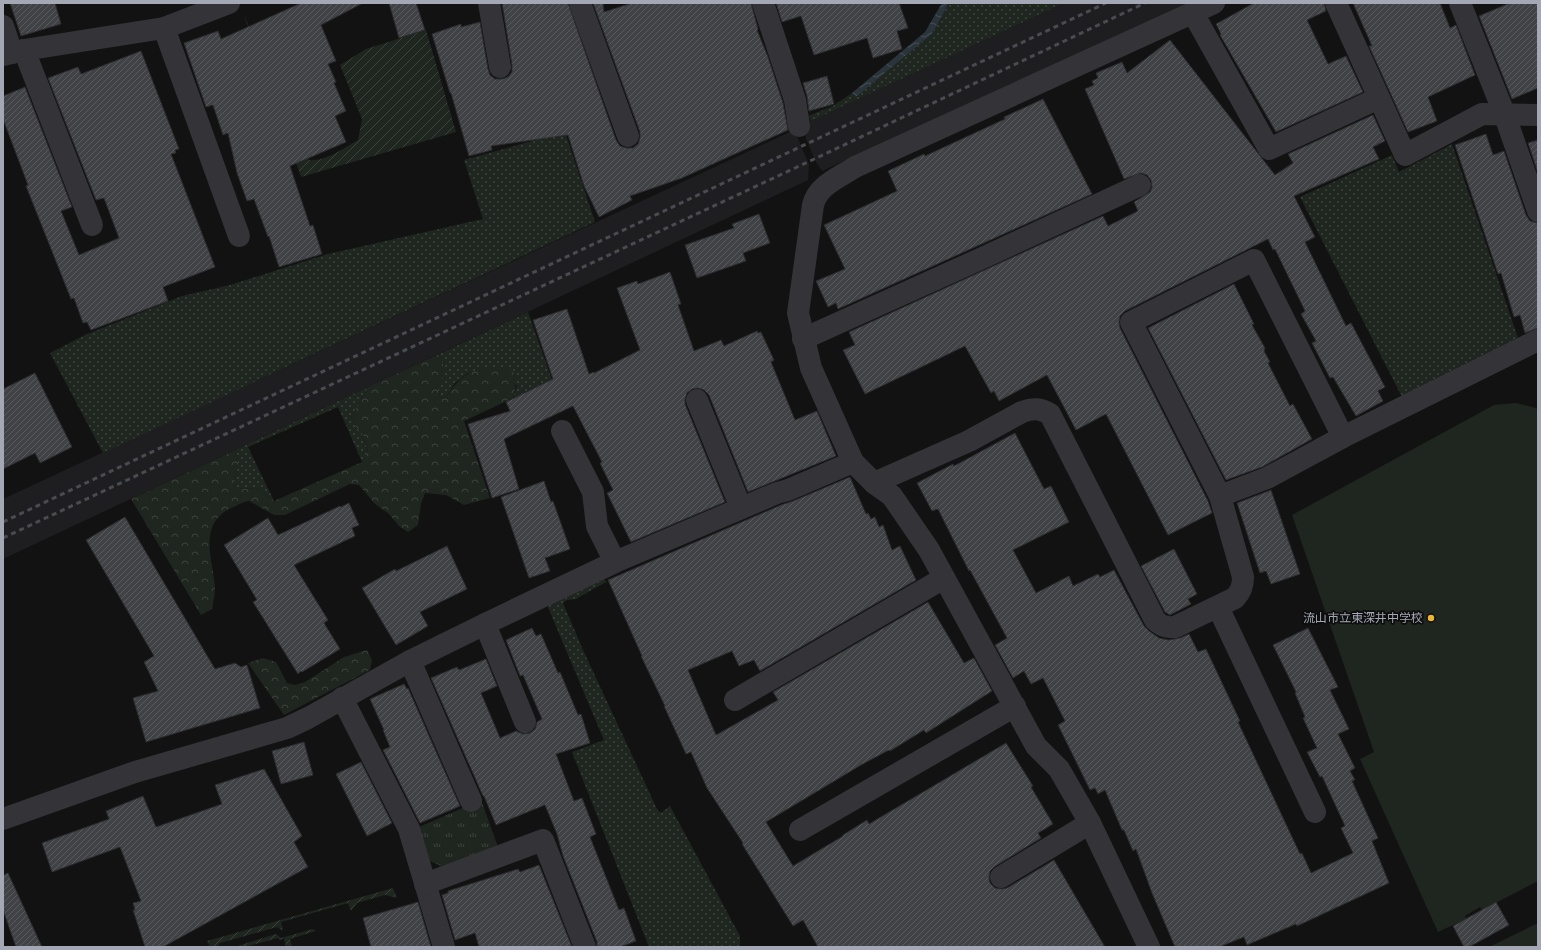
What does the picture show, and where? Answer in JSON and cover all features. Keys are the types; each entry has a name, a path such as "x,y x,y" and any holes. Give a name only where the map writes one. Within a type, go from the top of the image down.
{"street":[{"path":"13,53 164,28 229,3"},
{"path":"489,3 500,67"},
{"path":"580,3 628,136"},
{"path":"764,3 795,100 799,126"},
{"path":"1149,947 1090,823 1059,768 1036,746 929,550 892,496 874,483 853,462 811,368 798,313 813,205 815,197 822,188 855,168 1214,3"},
{"path":"1336,3 1405,155 1482,114 1504,113 1538,115"},
{"path":"1460,3 1504,113 1538,212"},
{"path":"1193,13 1269,149 1379,98"},
{"path":"3,26 13,53 92,225"},
{"path":"164,28 239,236"},
{"path":"804,339 1140,185"},
{"path":"874,483 969,441 1022,412 1030,409 1043,410 1050,414 1155,620 1161,625 1169,628 1175,627 1235,598 1240,592 1243,577 1220,496 1131,322 1254,260 1343,437"},
{"path":"1220,496 1267,478 1343,437 1538,340"},
{"path":"697,400 741,508"},
{"path":"562,431 593,492 598,526 616,562"},
{"path":"3,819 135,772 287,728 308,718 410,661 616,562 853,462"},
{"path":"735,700 944,578"},
{"path":"1218,607 1315,812"},
{"path":"485,624 525,722"},
{"path":"410,661 471,801"},
{"path":"342,698 409,829 444,947"},
{"path":"800,830 1014,706"},
{"path":"1001,877 1090,823"},
{"path":"425,884 542,840 585,947"}],"shaded area":[{"path":"1064,3 1189,3 822,171 816,162 806,139 804,124"},
{"path":"794,130 809,164 808,180 3,559 3,499"}],"green space":[{"path":"949,3 1064,3 811,121 808,116 833,106 852,93 856,97 932,34"},
{"path":"243,13 304,153 309,160 328,157 358,140 362,119 340,65 366,49 426,30 456,132 301,177"},
{"path":"565,132 595,222 103,453 50,353 85,335 182,296 230,285 328,254 483,219 464,160"},
{"path":"1452,144 1518,338 1402,397 1300,197 1392,155 1399,172"},
{"path":"528,312 552,380 513,398 517,385 468,373 455,383 446,397 441,398 438,386 439,378 444,366 439,354"},
{"path":"439,354 444,366 445,375 438,386 438,391 441,398 446,397 460,380 473,371 489,368 511,368 515,376 516,386 513,398 464,421 490,498 464,505 446,495 425,493 421,504 418,525 408,532 399,526 389,514 375,504 359,485 350,484 285,515 274,515 249,501 241,503 219,516 213,525 210,534 210,555 215,588 214,596 212,609 201,615 131,499 235,450 238,467 234,481 237,489 257,488 274,501 362,462 368,451 362,433 355,426 351,416 368,387"},
{"path":"368,387 351,416 355,426 362,433 368,452 362,462 338,407 248,447 274,501 257,488 237,489 234,481 238,467 235,450"},
{"name":"流山市立東深井中学校","path":"1516,403 1536,408 1538,410 1538,881 1482,910 1480,907 1465,916 1466,919 1438,932 1360,759 1374,752 1292,515 1494,405"},
{"path":"604,579 606,582 576,599 567,600 563,603 583,650 657,809 659,812 662,812 670,806 740,936 740,947 649,947 572,752 604,740 547,605"},
{"path":"367,650 372,660 370,670 284,715 248,663 263,658 276,662 287,683 295,685 305,682 344,657"},
{"path":"481,800 498,847 443,867 430,861 419,827"},
{"path":"393,888 397,898 385,895 357,903 351,911 348,903 281,922 283,931 277,927 220,943 218,947 210,947 207,941"},
{"path":"1538,923 1538,947 1489,947"},
{"path":"313,929 316,931 290,939 292,947 286,947 284,939 279,940 278,938 245,947 237,946 276,934 281,938"}],"water":[{"path":"942,3 949,3 932,34 856,97 852,93 925,32"}],"building":[{"path":"10,3 55,3 61,24 21,36"},
{"path":"301,3 363,3 321,25 336,61 328,64 346,111 335,116 346,142 290,166 310,226 313,225 322,254 279,267 269,236 268,237 254,199 247,201 237,173 228,133 223,135 213,105 206,107 184,43 218,31 221,39"},
{"path":"389,3 416,3 425,30 399,38"},
{"path":"502,3 568,3 616,140 620,146 633,148 638,144 640,132 593,3 603,3 604,12 632,3 751,3 757,30 768,57 783,103 788,130 682,178 630,196 632,200 599,217 584,186 568,135 491,146 492,150 469,156 432,34 461,24 461,27 480,22 490,75 495,79 508,77 512,72 512,65"},
{"path":"776,3 899,3 908,28 897,31 902,49 873,58 867,38 814,55 801,16 782,22"},
{"path":"1254,3 1324,3 1326,11 1307,20 1328,64 1346,56 1363,92 1276,132 1220,35 1221,34 1216,24"},
{"path":"1353,3 1440,3 1450,28 1456,25 1475,75 1428,97 1437,121 1408,132 1369,46 1372,46"},
{"path":"1510,3 1538,3 1538,88 1512,99 1479,16"},
{"path":"1170,40 1275,175 1293,163 1288,154 1373,115 1385,141 1373,147 1379,159 1294,196 1315,237 1305,242 1346,326 1351,323 1385,387 1378,391 1383,401 1356,416 1333,377 1330,378 1312,343 1316,341 1301,314 1305,311 1275,249 1273,250 1268,239 1125,311 1120,316 1120,328 1208,501 1212,513 1168,535 1106,414 1076,430 1047,375 999,401 994,391 991,393 965,346 865,394 843,350 855,345 849,332 1103,216 1108,226 1138,211 1134,202 1150,192 1152,187 1151,180 1147,175 1141,173 1124,179 1085,89 1094,85 1092,81 1098,78 1096,73 1122,62 1127,73"},
{"path":"141,51 179,149 175,150 176,153 171,154 215,267 163,287 168,301 91,330 87,322 83,323 74,298 71,299 26,186 28,185 3,119 3,96 25,87 72,207 61,211 79,255 119,238 104,198 96,200 48,78 78,67 81,74"},
{"path":"827,76 834,104 809,111 803,83"},
{"path":"1043,99 1092,194 838,309 836,303 828,307 816,281 845,269 824,225 897,191 888,171 924,154 925,156 1005,119 1004,117"},
{"path":"1486,134 1493,155 1504,151 1526,215 1530,221 1538,223 1538,328 1525,333 1520,315 1514,317 1501,273 1498,274 1455,145"},
{"path":"1538,140 1538,173 1528,143"},
{"path":"759,214 770,243 743,253 746,261 697,278 685,245 734,228 732,224"},
{"path":"670,272 681,304 678,305 694,351 721,340 724,346 757,331 758,333 761,332 774,360 771,362 795,420 817,411 836,456 748,492 709,395 704,390 698,388 692,389 687,393 685,404 725,502 631,542 607,493 613,490 600,463 602,462 573,406 504,439 519,489 492,498 468,424 510,411 506,402 553,379 533,320 567,309 589,374 594,373 640,350 617,288 637,281 638,284"},
{"path":"1234,284 1254,324 1252,325 1265,348 1264,351 1270,362 1268,363 1290,406 1293,404 1312,439 1262,467 1226,480 1148,328"},
{"path":"35,373 72,447 40,463 35,453 3,469 3,389"},
{"path":"1015,433 1044,489 1051,486 1069,522 1013,550 1036,593 1069,576 1073,586 1098,574 1100,577 1114,570 1144,626 1149,631 1159,638 1169,640 1180,638 1189,634 1198,652 1206,649 1240,721 1238,722 1300,854 1302,853 1311,873 1353,853 1341,828 1345,826 1322,776 1320,777 1307,752 1317,748 1303,718 1305,717 1295,693 1296,692 1273,645 1308,628 1338,687 1330,690 1349,729 1338,734 1355,768 1350,771 1355,780 1352,781 1378,838 1372,841 1389,883 1297,926 1296,924 1247,945 1244,937 1219,947 1175,947 1152,893 1136,849 1133,851 1124,830 1122,830 1105,790 1098,794 1095,788 1090,790 1058,725 1065,721 1043,678 1031,684 1024,671 1013,678 995,645 1007,638 970,570 969,571 938,509 932,511 917,483 953,464 954,466"},
{"path":"850,477 866,514 868,513 871,519 875,517 879,527 883,525 892,550 900,546 916,580 760,671 754,660 739,666 732,651 688,670 716,735 778,700 773,692 928,602 964,663 974,658 992,691 926,733 924,730 890,751 889,750 861,765 766,822 793,866 867,820 869,824 1006,743 1033,786 1031,787 1053,824 1038,833 1041,838 994,867 990,871 990,883 995,888 1007,888 1054,860 1105,947 818,947 803,920 793,926 742,844 743,843 707,788 691,752 686,754 608,580 781,505"},
{"path":"544,481 551,502 553,501 570,549 545,558 550,571 529,578 501,497"},
{"path":"1271,490 1300,574 1271,584 1266,571 1260,573 1237,503"},
{"path":"349,503 359,525 352,528 355,536 294,565 328,620 324,623 340,649 298,674 253,602 257,600 224,545 268,518 278,535"},
{"path":"125,517 215,669 235,663 241,667 247,665 260,708 146,742 133,698 158,691 144,662 154,656 86,540"},
{"path":"447,546 467,589 420,612 428,626 396,645 362,588 395,569 396,571"},
{"path":"1174,549 1197,594 1188,599 1191,604 1170,615 1165,612 1141,566"},
{"path":"532,628 536,636 541,634 558,673 560,672 578,715 581,714 590,743 556,754 574,801 582,798 596,834 590,837 619,910 624,908 636,941 620,947 597,947 597,942 563,856 557,834 545,805 496,825 431,678 457,667 459,670 486,659 497,686 481,693 500,738 516,731 523,734 530,733 535,729 537,722 542,719 523,675 520,676 506,640"},
{"path":"404,684 407,689 408,688 460,806 420,823 383,750 390,747 370,699"},
{"path":"304,742 313,775 281,784 272,751"},
{"path":"361,762 392,823 367,836 336,774"},
{"path":"264,769 302,836 294,842 308,867 163,947 145,947 133,910 135,910 133,903 141,901 120,847 52,872 42,843 109,819 106,811 143,796 156,827 222,804 215,785"},
{"path":"539,865 572,947 479,947 475,933 455,940 442,895 448,893 448,891 518,869 520,872"},
{"path":"8,873 42,947 16,947 3,910 3,875"},
{"path":"418,902 431,947 371,947 363,918"},
{"path":"1496,902 1509,925 1469,947 1464,947 1453,926"}],"railway":[{"path":"3,522 1106,3"},
{"path":"3,538 1145,3"}],"place":[{"name":"流山市立東深井中学校","path":"1431,618"}]}
